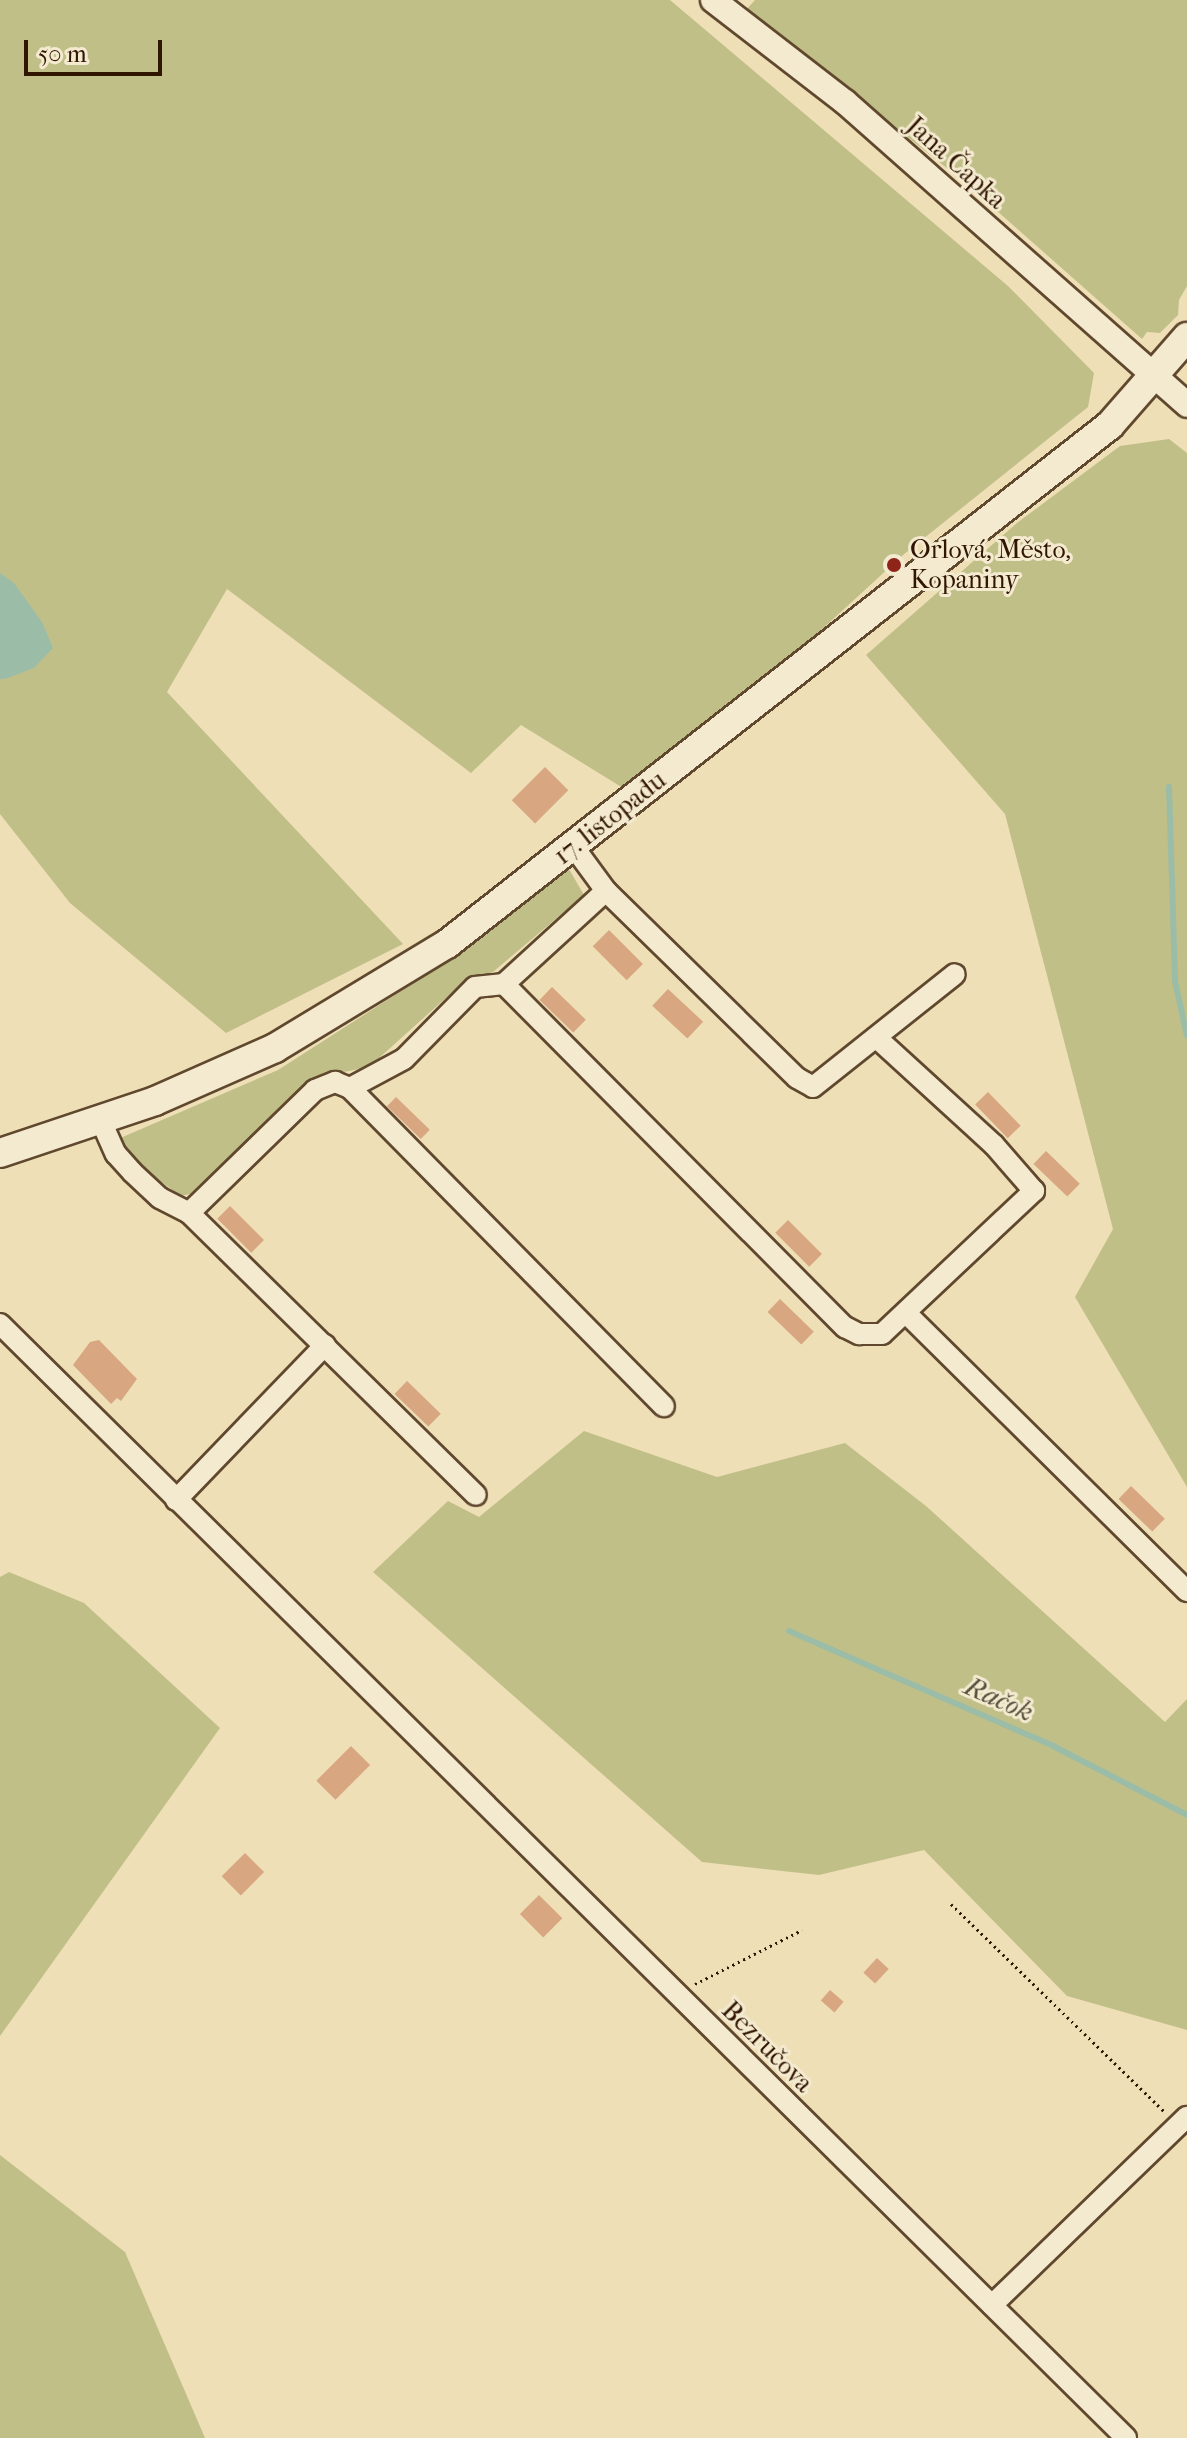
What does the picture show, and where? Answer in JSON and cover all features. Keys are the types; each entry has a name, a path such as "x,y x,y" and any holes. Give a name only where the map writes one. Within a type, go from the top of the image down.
{"main road":[{"name":"17. listopadu","path":"0,1153 101,1121 226,1070 321,1023 447,944 1110,425 1187,337"}],"street":[{"name":"Jana Čapka","path":"713,0 845,102 1187,405"},
{"path":"573,846 606,891 797,1078 813,1087 878,1039 955,974"},
{"path":"350,1088 404,1059 475,987 504,984 606,891"},
{"path":"504,984 845,1327 859,1334 882,1334 907,1314 1034,1191 994,1145 878,1039"},
{"path":"189,1213 315,1090 335,1082 350,1088 664,1406"},
{"path":"101,1121 116,1154 132,1172 160,1198 189,1213 476,1495"},
{"path":"907,1314 1187,1591"},
{"name":"Bezručova","path":"0,1324 1126,2438"},
{"path":"176,1500 325,1345"},
{"path":"992,2305 1183,2122"}],"path":[{"path":"951,1904 1183,2122"},
{"path":"675,1993 802,1930"}],"shaded area":[{"path":"0,0 670,0 1008,286 1094,373 1088,407 903,555 795,654 623,788 521,725 471,773 227,589 167,692 403,944 226,1033 70,903 0,814"},
{"path":"755,0 1187,0 1187,286 1179,300 1178,315 1160,333 1147,332 1142,339 962,180 746,10"},
{"path":"1169,439 1187,453 1187,1487 1075,1297 1113,1229 1005,814 866,655 1017,523 1120,446"},
{"path":"0,573 14,583 42,622 53,648 34,668 5,679 0,679"},
{"path":"569,869 584,895 493,972 458,987 369,1067 313,1078 195,1193 180,1196 126,1155 118,1139 278,1070 462,952"},
{"path":"584,1431 717,1477 845,1443 926,1506 1165,1722 1187,1699 1187,2030 1067,1996 924,1850 819,1875 702,1862 373,1572 448,1501 479,1517"},
{"path":"9,1572 84,1603 220,1728 0,2036 0,1577"},
{"path":"0,2155 125,2252 205,2438 0,2438"}],"building":[{"path":"545,767 568,790 535,824 512,800"},
{"path":"609,930 643,964 627,980 593,946"},
{"path":"552,987 586,1020 573,1033 539,1000"},
{"path":"668,989 703,1022 687,1039 652,1006"},
{"path":"988,1092 1021,1126 1008,1138 975,1105"},
{"path":"396,1097 430,1130 421,1139 387,1106"},
{"path":"1046,1151 1080,1184 1067,1197 1033,1164"},
{"path":"230,1206 264,1240 251,1253 217,1219"},
{"path":"788,1220 822,1254 809,1267 775,1233"},
{"path":"780,1299 814,1332 801,1345 767,1312"},
{"path":"99,1340 137,1379 121,1401 117,1398 111,1404 73,1365 90,1342"},
{"path":"407,1381 441,1414 428,1427 394,1394"},
{"path":"1131,1486 1165,1519 1152,1532 1118,1499"},
{"path":"351,1746 370,1765 335,1800 316,1781"},
{"path":"245,1853 264,1872 241,1895 222,1876"},
{"path":"539,1895 562,1918 543,1937 520,1914"},
{"path":"877,1958 889,1969 875,1984 863,1973"},
{"path":"830,1990 844,2002 834,2012 821,2001"}],"waterway":[{"path":"1169,787 1175,981 1187,1036"},
{"name":"Račok","path":"789,1631 1053,1746 1187,1815"}],"place":[{"name":"Orlová, Město, Kopaniny","path":"894,565"}]}
